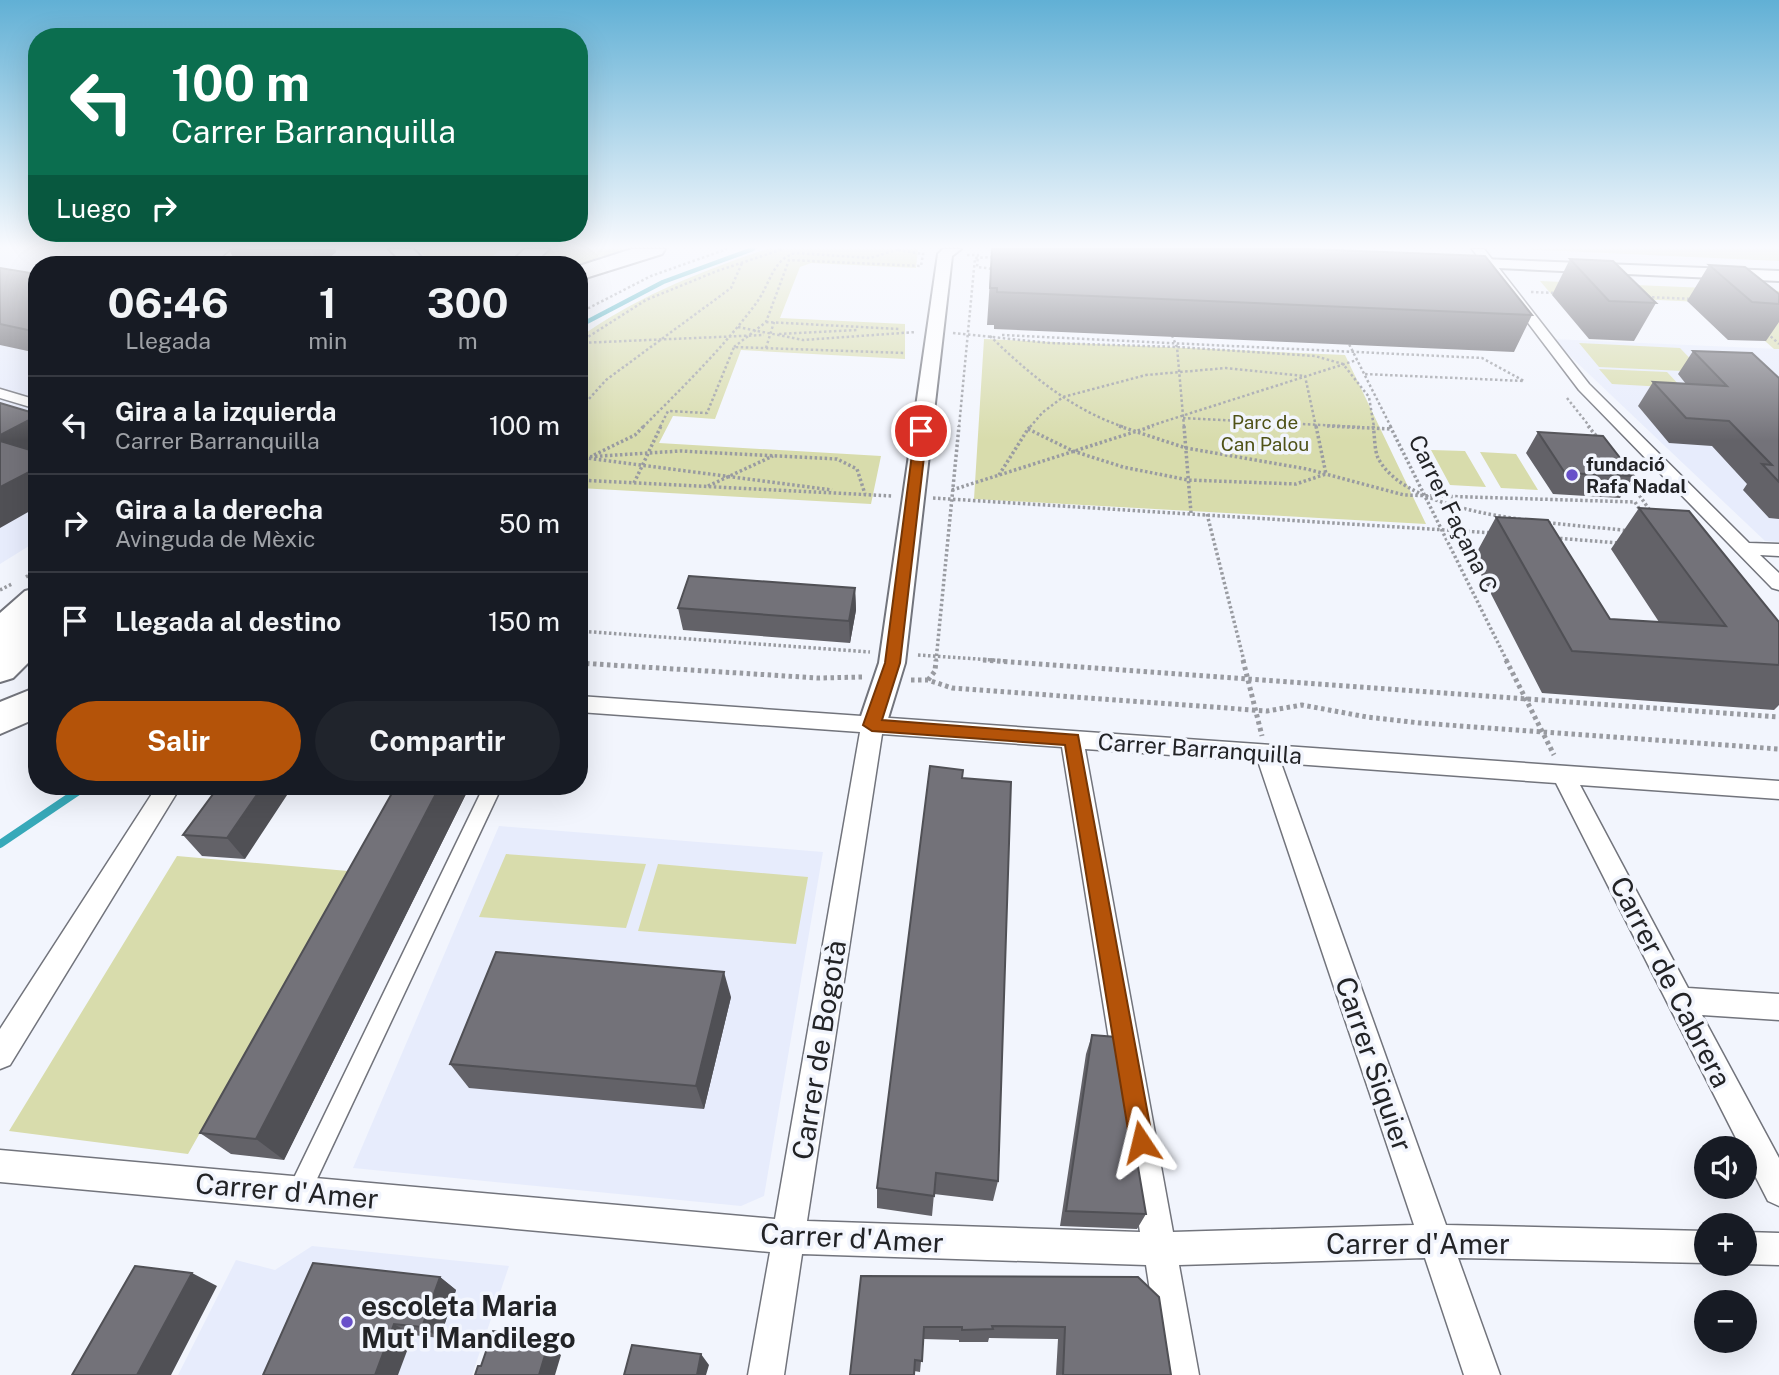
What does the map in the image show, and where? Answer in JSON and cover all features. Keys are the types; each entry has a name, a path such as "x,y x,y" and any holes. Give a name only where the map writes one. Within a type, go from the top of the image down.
{"highway":[{"path":"10,653 28,617"},
{"path":"0,719 28,705"}],"street":[{"path":"872,725 893,653 938,313"},
{"path":"1526,313 1584,387 1779,584"},
{"path":"0,393 28,402"},
{"path":"1741,548 1779,550"},
{"name":"Carrer Barranquilla","path":"588,705 1779,790"},
{"name":"Carrer de Bogotà","path":"766,1375 872,725"},
{"path":"1072,740 1181,1375"},
{"name":"Carrer Siquier","path":"1266,753 1482,1375"},
{"name":"Carrer de Cabrera","path":"1563,775 1779,1190"},
{"path":"0,1055 163,795"},
{"path":"299,1192 488,795"},
{"path":"1680,1000 1779,1007"},
{"name":"Carrer d'Amer","path":"0,1166 789,1237 1160,1249 1435,1241 1694,1247"},
{"path":"1757,1248 1779,1249"}],"path":[{"path":"588,337 625,313"},
{"path":"588,400 606,380 698,313"},
{"path":"588,456 635,435 748,313"},
{"path":"634,483 667,411 707,413 734,346 766,322 769,313"},
{"path":"928,680 935,671 970,313"},
{"path":"766,322 934,332"},
{"path":"766,348 774,323"},
{"path":"738,327 803,340 871,333 934,332 1482,358 1524,381 1364,374"},
{"path":"1759,327 1779,344"},
{"path":"588,343 883,328"},
{"name":"Carrer Façana C","path":"1342,329 1563,775"},
{"path":"1170,330 1172,343 1177,347 1191,513"},
{"path":"968,333 1050,343 1177,347 1315,356 1343,364 1369,397 1378,457 1399,481 1423,494 1472,512 1642,531"},
{"path":"990,336 1018,363 1063,397 1102,419 1185,448 1325,474 1404,495 1635,502 1648,521"},
{"path":"734,346 905,353"},
{"path":"953,490 1357,360"},
{"path":"999,475 1027,429 1063,397 1128,377 1178,369 1271,369 1306,376"},
{"path":"1306,376 1325,474"},
{"path":"1564,394 1603,446"},
{"path":"1183,417 1392,429"},
{"path":"1027,429 1073,451 1123,467 1188,480 1296,484 1325,474"},
{"path":"588,457 649,451 837,459 857,469 865,494"},
{"path":"707,486 774,455"},
{"path":"588,457 865,494"},
{"path":"1626,477 1658,520"},
{"path":"588,480 952,499 1507,534"},
{"path":"1207,514 1266,753"},
{"path":"1546,537 1625,543"},
{"path":"588,632 1779,717"},
{"path":"588,664 818,678 928,680 952,688 1256,710 1267,710 1284,704 1321,706 1362,716 1779,749"}],"shaded area":[{"path":"0,313 28,313 28,547 0,564"},
{"path":"1552,339 1779,349 1779,542 1765,541"},
{"path":"499,826 823,852 764,1196 741,1206 353,1168"},
{"name":"escoleta Maria Mut i Mandilego","path":"312,1246 509,1266 472,1375 178,1375 236,1260 275,1270"}],"green space":[{"path":"618,313 782,313 780,318 905,324 905,359 741,350 715,419 673,416 659,443 881,456 871,504 588,488 588,332"},
{"path":"1733,313 1779,313 1779,349 1774,349"},
{"name":"Parc de Can Palou","path":"984,339 1345,355 1426,524 974,499"},
{"path":"1579,343 1680,348 1703,372 1599,367"},
{"path":"1599,369 1667,372 1682,388 1612,384"},
{"path":"1431,450 1465,451 1486,487 1450,485"},
{"path":"1480,452 1516,454 1538,490 1501,488"},
{"path":"506,854 646,864 626,928 479,917"},
{"path":"177,856 348,871 188,1154 9,1131"},
{"path":"658,864 808,877 796,944 638,931"}],"building":[{"path":"0,313 28,313 28,330 0,324"},
{"path":"1489,313 1531,313 1532,315"},
{"path":"1693,351 1752,353 1779,378 1779,482 1762,464 1772,465 1729,421 1686,418 1653,382 1727,386"},
{"path":"0,403 28,411 28,421 0,435"},
{"path":"1538,432 1603,436 1634,476 1565,473"},
{"path":"0,441 28,449 28,473 0,487"},
{"path":"1639,508 1689,511 1779,622 1779,665 1572,651 1496,517 1548,520 1610,619 1726,626"},
{"path":"689,576 855,588 849,621 678,608"},
{"path":"930,766 963,770 962,778 1011,782 998,1181 936,1173 934,1196 877,1188"},
{"path":"212,795 257,795 227,838 183,835"},
{"path":"391,795 435,795 256,1139 200,1133"},
{"path":"496,952 724,972 696,1086 450,1064"},
{"path":"1092,1035 1116,1037 1146,1214 1066,1211"},
{"path":"313,1263 440,1277 422,1327 394,1324 375,1375 263,1375"},
{"path":"135,1266 192,1273 137,1375 72,1375"},
{"path":"861,1276 1138,1277 1159,1297 1171,1375 1063,1375 1065,1327 992,1326 993,1329 962,1330 962,1327 924,1327 922,1361 915,1360 914,1375 850,1375"},
{"path":"493,1331 536,1337 534,1343 548,1345 539,1375 475,1375 478,1366 481,1366"},
{"path":"632,1345 701,1354 697,1375 624,1375"}],"waterway":[{"path":"588,321 604,313"},
{"path":"0,844 73,795"}],"place":[{"name":"fundació Rafa Nadal","path":"1572,475"},
{"name":"escoleta Maria Mut i Mandilego","path":"347,1322"}],"route":[{"path":"921,431 892,663 872,725 1072,740 1141,1142"}]}
